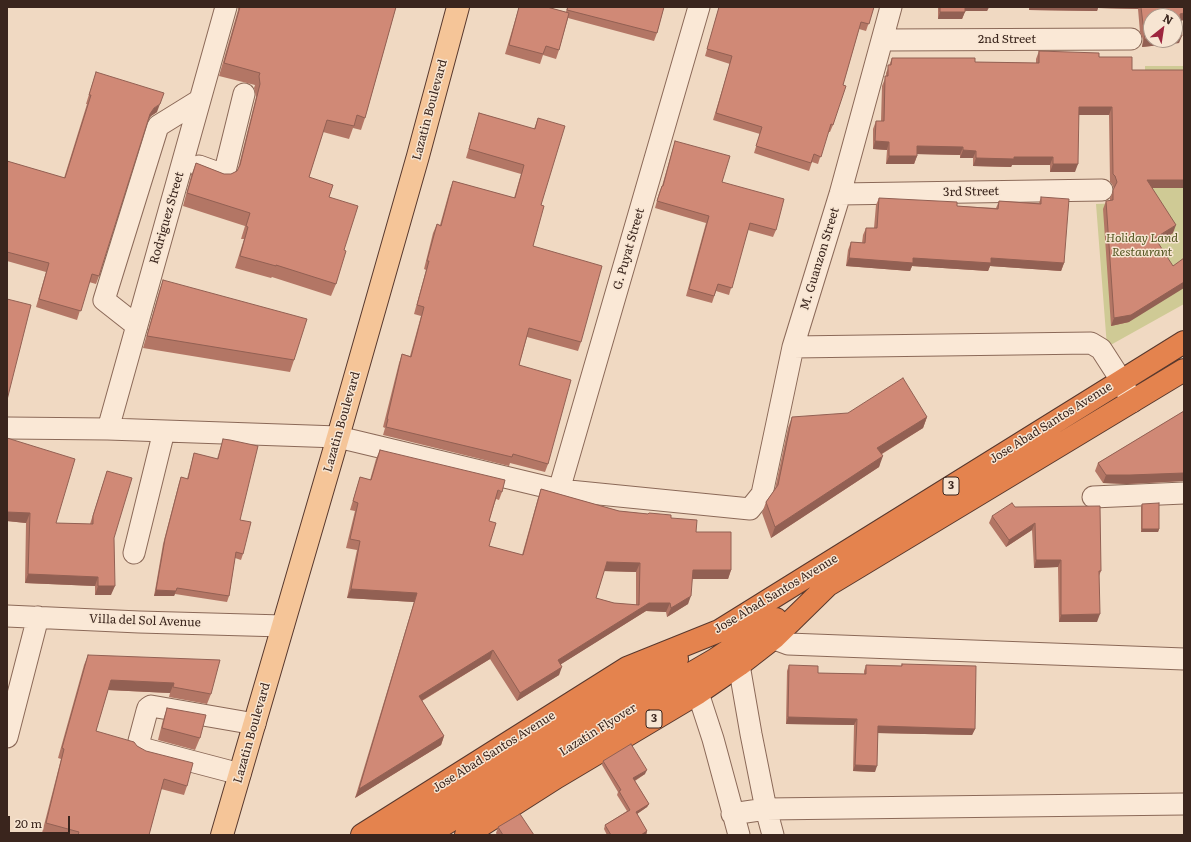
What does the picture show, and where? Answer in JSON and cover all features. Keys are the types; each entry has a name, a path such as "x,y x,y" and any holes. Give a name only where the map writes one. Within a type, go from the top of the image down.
{"highway":[{"name":"Jose Abad Santos Avenue","path":"362,835 627,668 719,631 1184,342"},
{"name":"Jose Abad Santos Avenue","path":"466,835 557,777 698,693 739,665 775,637 828,585 1184,370"},
{"name":"Lazatin Flyover","path":"394,835 644,691 716,659 828,585"},
{"name":"Lazatin Flyover","path":"427,835 644,691 719,631"}],"main road":[{"name":"Lazatin Boulevard","path":"222,835 338,437 418,156 458,7"}],"street":[{"name":"Rodriguez Street","path":"108,429 226,7"},
{"name":"G. Puyat Street","path":"559,490 699,7"},
{"name":"M. Guanzon Street","path":"559,490 750,509 762,494 793,348 840,194 891,7"},
{"name":"2nd Street","path":"882,40 1131,38"},
{"path":"183,160 224,175 244,94"},
{"path":"137,326 104,300 158,126 200,100"},
{"name":"3rd Street","path":"840,194 1102,190"},
{"path":"793,348 1091,343 1101,349 1121,380 1132,402"},
{"path":"7,428 108,429 338,437 559,490"},
{"path":"134,553 164,431"},
{"path":"1093,497 1184,493"},
{"name":"Villa del Sol Avenue","path":"7,616 139,622 283,626"},
{"path":"7,737 38,617"},
{"path":"775,637 788,644 1184,659"},
{"path":"739,665 751,734 766,809 773,835"},
{"path":"698,693 713,739 732,814 739,835"},
{"path":"240,774 145,749 141,746 139,741 147,711 151,706 255,724"},
{"path":"732,814 766,809 1184,804"}],"green space":[{"name":"Holiday Land Restaurant","path":"1145,66 1184,66 1184,304 1107,347 1096,204 1145,202"}],"building":[{"path":"240,7 396,7 365,118 357,115 354,126 327,120 309,177 333,185 329,197 358,206 344,250 346,251 336,284 276,265 240,256 248,227 246,226 250,213 187,193 196,163 224,174 231,174 237,171 240,165 260,84 260,73 224,63"},
{"path":"519,7 547,7 569,13 559,50 546,46 543,54 509,45"},
{"path":"568,7 664,7 657,33 567,10"},
{"path":"719,7 874,7 869,24 861,22 843,85 846,86 833,125 831,124 821,157 814,154 811,163 756,146 762,127 716,113 732,56 707,49"},
{"path":"940,7 965,7 965,12 940,12"},
{"path":"1141,7 1184,7 1183,13 1183,8 1143,8 1143,24"},
{"path":"1039,51 1099,53 1099,57 1132,57 1132,70 1184,70 1184,180 1147,180 1176,225 1155,238 1173,266 1184,258 1184,282 1131,315 1114,318 1106,201 1113,200 1113,190 1117,182 1113,174 1112,107 1079,107 1078,164 1053,164 1053,157 1014,157 1014,159 976,158 976,151 963,150 963,147 917,146 917,156 889,156 889,142 875,141 876,121 884,121 885,76 888,76 888,65 891,65 892,58 975,58 975,62 1039,63"},
{"path":"96,72 164,93 160,104 154,108 150,114 99,276 92,274 81,311 39,299 49,263 7,252 7,161 65,178 91,95 89,95"},
{"path":"479,113 535,129 538,118 565,126 541,205 544,206 533,246 602,266 581,342 529,328 519,365 571,380 548,464 513,454 512,457 386,427 402,354 411,357 424,307 417,305 429,261 427,261 437,224 441,226 453,181 515,198 524,165 469,149"},
{"path":"675,141 730,156 722,182 784,199 776,230 750,223 732,288 718,284 714,296 689,289 709,216 657,201 663,186"},
{"path":"1041,197 1069,199 1064,263 991,258 991,263 913,258 913,263 849,258 851,242 865,243 866,228 877,228 879,198 957,202 957,206 998,209 999,201 1041,204"},
{"path":"163,280 307,319 294,360 147,336"},
{"path":"7,299 31,305 7,400"},
{"path":"903,378 927,417 877,448 883,456 775,527 766,502 778,485 792,417 848,413"},
{"path":"1184,411 1184,473 1106,475 1098,463"},
{"path":"7,438 75,459 56,523 93,524 93,516 107,471 132,478 114,538 115,586 98,586 98,577 28,574 30,513 7,512"},
{"path":"223,439 258,446 240,520 251,522 243,554 236,552 229,596 177,588 176,591 156,590 165,539 181,477 188,479 194,453 218,459"},
{"path":"380,450 505,480 502,492 498,490 489,521 496,523 489,546 523,555 541,489 619,511 671,515 671,518 697,520 696,532 731,532 731,570 693,570 691,596 671,608 670,603 649,603 558,660 562,667 520,693 493,650 419,696 444,736 359,789 417,593 351,589 360,541 350,539 358,503 353,501 360,477 371,480","holes":["607,562 640,563 639,605 614,603 596,598"]},
{"path":"1012,503 1015,507 1100,506 1100,614 1061,615 1061,560 1036,560 1035,523 1009,540 992,516"},
{"path":"1159,503 1159,529 1142,529 1142,504"},
{"path":"88,655 220,660 211,694 173,687 174,683 111,680 96,731 134,742 137,746 146,751 193,763 187,786 164,779 149,835 78,835 79,832 46,823 64,749 62,748"},
{"path":"902,664 976,666 975,729 878,726 877,766 855,765 857,719 788,717 789,665 818,666 818,673 866,674 866,665 902,666"},
{"path":"167,708 206,715 200,738 162,728"},
{"path":"631,744 647,770 633,778 649,804 636,812 647,831 641,835 611,835 605,825 630,810 619,791 621,790 603,761"},
{"path":"520,814 534,835 503,835 498,827"}]}
